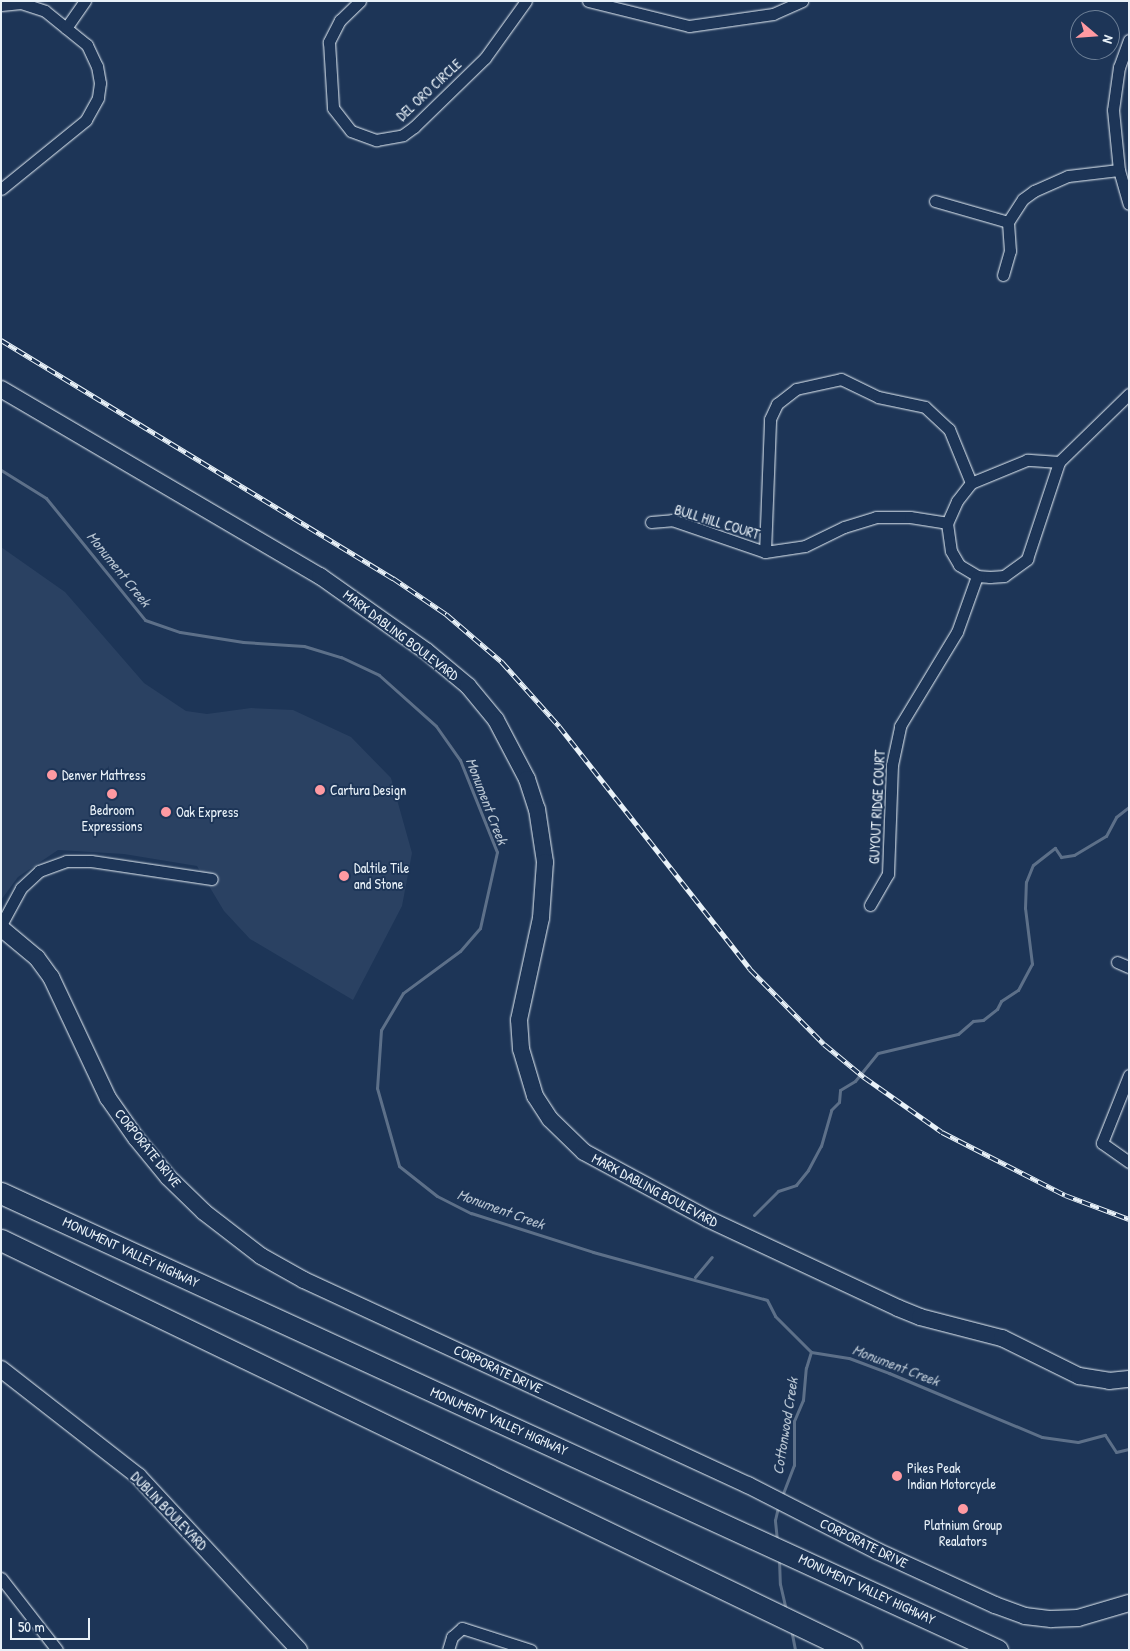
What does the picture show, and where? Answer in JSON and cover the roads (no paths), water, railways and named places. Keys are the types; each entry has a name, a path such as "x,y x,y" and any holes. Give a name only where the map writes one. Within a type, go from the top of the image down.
{"highway":[{"name":"MONUMENT VALLEY HIGHWAY","path":"4,1194 838,1575 997,1650"},
{"path":"1,1240 732,1594 848,1648"},
{"path":"949,1628 1010,1650"}],"street":[{"path":"66,28 84,1"},
{"name":"DEL ORO CIRCLE","path":"360,1 340,20 329,42 333,108 350,131 376,140 403,134 414,127 485,58 526,1"},
{"path":"588,1 689,26 773,14 802,1"},
{"path":"1,4 34,6 66,28 87,45 97,66 100,82 94,110 79,126 1,189"},
{"path":"1129,40 1114,91 1123,157 1119,170 1129,204"},
{"path":"1003,275 1010,251 1008,222 1014,209 1034,191 1068,176 1119,170"},
{"path":"935,201 1008,222"},
{"path":"765,552 770,419 777,404 796,389 841,379 878,396 916,403 932,411 949,429 971,483"},
{"name":"MARK DABLING BOULEVARD","path":"1,389 320,576 426,651 468,686 496,720 527,778 537,809 546,862 541,918 522,996 520,1020 522,1049 536,1096 550,1119 584,1152 708,1219 898,1308 920,1317 1002,1338 1079,1376 1110,1381 1129,1378"},
{"path":"1058,462 1027,460 971,483 957,501 947,523 951,551 960,565 977,576 1004,576 1027,559 1058,462 1129,394"},
{"name":"BULL HILL COURT","path":"651,522 672,520 765,552 805,546 844,527 876,517 910,517 947,523"},
{"name":"GUYOUT RIDGE COURT","path":"870,905 888,874 892,765 900,726 957,632 977,576"},
{"path":"1,927 21,888 39,871 66,861 91,861 212,879"},
{"name":"CORPORATE DRIVE","path":"1,927 37,958 51,976 108,1098 136,1138 168,1177 204,1212 261,1256 304,1280 748,1486 877,1551 1025,1616 1078,1618 1129,1603"},
{"path":"1117,962 1129,967"},
{"path":"1129,1075 1102,1143 1129,1162"},
{"name":"DUBLIN BOULEVARD","path":"1,1369 138,1476 299,1650"},
{"path":"1,1578 56,1650"},
{"path":"448,1650 452,1637 462,1628 531,1650"}],"waterway":[{"name":"Monument Creek","path":"1,470 46,498 145,620 180,632 243,642 304,646 341,657 379,675 436,726 460,760 497,852 480,928 460,951 403,993 381,1030 377,1088 399,1166 437,1196 471,1213 593,1252 767,1300 775,1316 811,1352 849,1358 1042,1437 1078,1442 1105,1435 1116,1452 1129,1449"},
{"path":"754,1215 778,1191 796,1185 808,1170 821,1146 831,1110 839,1102 840,1090 855,1081 878,1053 958,1034 973,1021 983,1020 997,1009 1001,1001 1018,990 1032,964 1025,908 1026,882 1033,865 1055,848 1061,857 1074,855 1106,836 1116,817 1129,807"},
{"path":"695,1277 712,1257"},
{"name":"Cottonwood Creek","path":"782,1496 794,1465 794,1421 803,1400 806,1368 811,1352"},
{"name":"Cottonwood Creek","path":"777,1540 775,1520 778,1507"},
{"name":"Cottonwood Creek","path":"779,1559 780,1584 786,1609"},
{"name":"Cottonwood Creek","path":"791,1629 795,1650"}],"railway":[{"path":"1,340 393,578 446,614 502,662 559,726 750,969 824,1044 864,1077 942,1132 1065,1195 1129,1219"}],"place":[{"name":"Denver Mattress","path":"52,775"},
{"name":"Cartura Design","path":"320,790"},
{"name":"Bedroom Expressions","path":"112,794"},
{"name":"Oak Express","path":"166,812"},
{"name":"Daltile Tile and Stone","path":"344,876"},
{"name":"Pikes Peak Indian Motorcycle","path":"897,1476"},
{"name":"Platnium Group Realators","path":"963,1509"}]}
